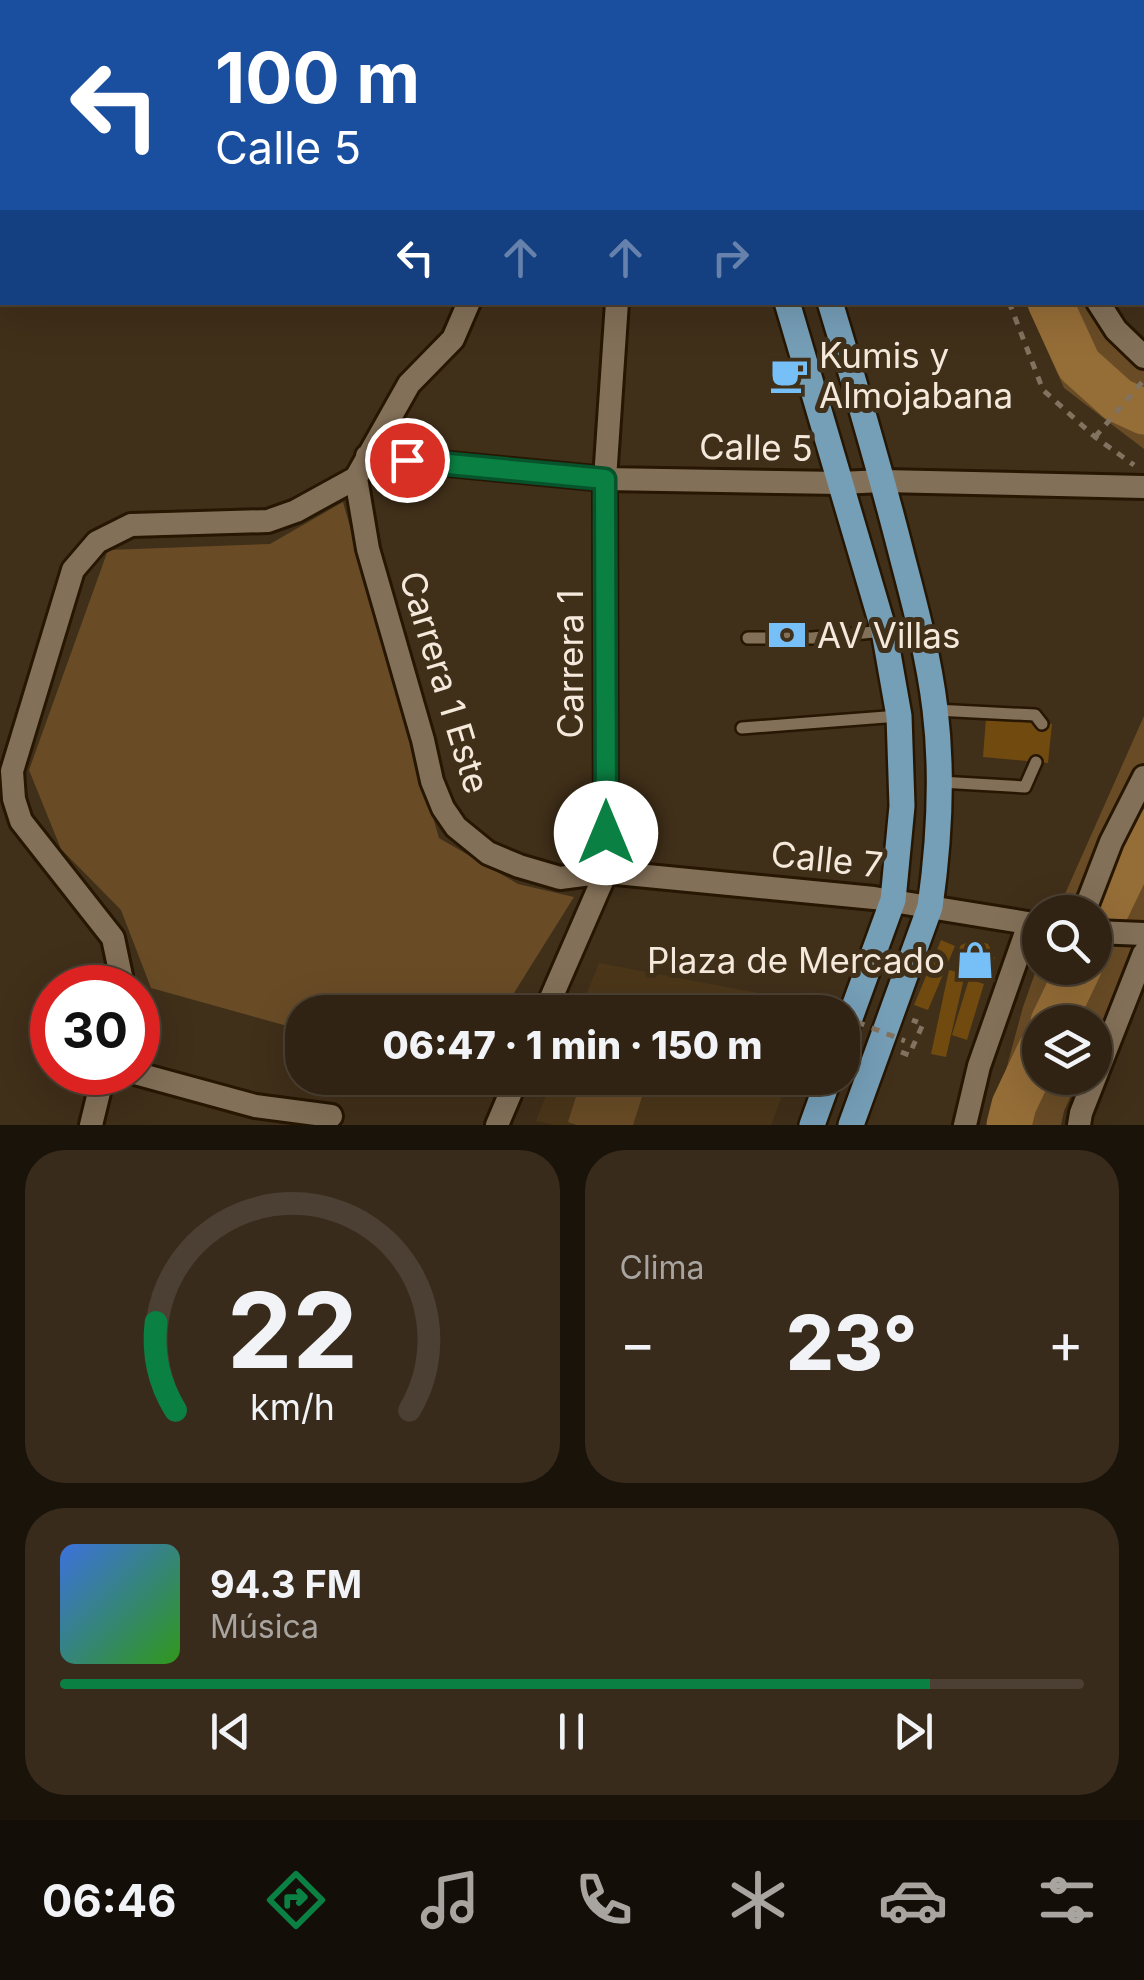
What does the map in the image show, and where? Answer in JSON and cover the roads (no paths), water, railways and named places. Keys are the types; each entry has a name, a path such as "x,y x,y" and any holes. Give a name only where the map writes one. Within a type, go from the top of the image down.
{"main road":[{"path":"788,305 884,631 899,716 902,806 893,900 858,995"},
{"path":"831,305 883,481 920,627 935,710 940,782 930,908 851,1125"},
{"path":"899,716 935,710"},
{"path":"812,1125 823,1095"}],"street":[{"path":"119,965 113,938 21,821 14,799 12,771 73,570 97,542 131,526 268,520 296,511 356,478 409,384 454,339 468,305"},
{"name":"Carrera 1","path":"553,995 606,872 605,479 617,305"},
{"path":"1100,305 1116,330 1144,358"},
{"name":"Calle 5","path":"367,456 605,479 1144,487"},
{"name":"Carrera 1 Este","path":"356,478 368,549 432,781 443,808 456,827 479,847 519,866 560,878 606,872"},
{"path":"1091,895 1111,842 1144,778"},
{"name":"Calle 7","path":"606,872 893,900 1022,922"},
{"path":"1112,933 1144,934"},
{"path":"1078,1125 1144,953"},
{"path":"965,1125 979,1066 1022,955"},
{"path":"160,1080 254,1106 331,1116"},
{"path":"91,1125 98,1095"},
{"path":"497,1125 510,1095"}],"lane":[{"path":"748,638 812,638 884,631"},
{"path":"935,710 1035,715 1042,724"},
{"path":"742,728 899,716"},
{"path":"940,782 1025,787 1036,762"}],"waterway":[{"path":"1051,305 1079,365 1118,400 1144,412"},
{"path":"1112,899 1144,832"},
{"path":"1061,1005 1071,985"},
{"path":"1009,1125 1022,1088"}],"place":[{"name":"Kumis y Almojabana","path":"789,375"},
{"name":"AV Villas","path":"787,635"},
{"name":"Plaza de Mercado","path":"975,960"}]}
